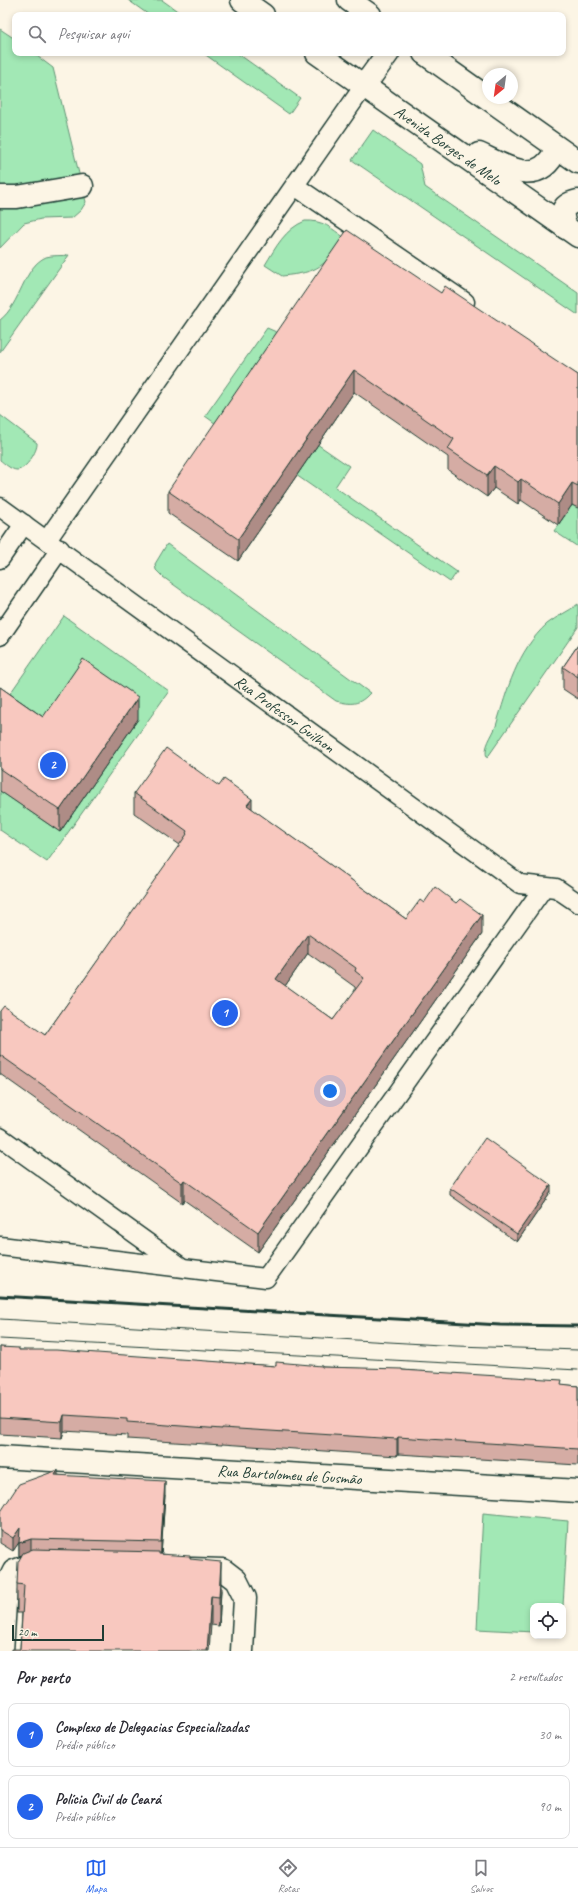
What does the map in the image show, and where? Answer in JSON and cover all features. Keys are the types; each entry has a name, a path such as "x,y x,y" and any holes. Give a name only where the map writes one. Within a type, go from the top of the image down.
{"street":[{"path":"242,0 259,12"},
{"path":"348,0 366,12"},
{"name":"Avenida Borges de Melo","path":"321,56 572,232"},
{"path":"364,86 386,56"},
{"path":"428,56 578,162"},
{"path":"422,127 511,169 522,171 537,170 544,167 552,160 557,148"},
{"path":"0,196 17,197 82,186"},
{"path":"572,232 562,215 568,204 578,201"},
{"name":"Rua Bartolomeu de Gusmão","path":"2,1461 578,1491"},
{"path":"2,1651 3,1585 14,1571 31,1564 69,1566"},
{"path":"169,1568 223,1570 236,1580 245,1598 242,1651"}],"lane":[{"path":"0,636 54,544 364,86"},
{"path":"295,186 479,312"},
{"name":"Rua Professor Guilhon","path":"0,507 54,544 520,884 556,888 578,903"},
{"path":"0,559 24,524"},
{"path":"0,1246 266,1278 544,887"},
{"path":"0,1137 182,1268"}],"green space":[{"path":"128,0 162,0 179,12 145,12"},
{"path":"0,29 12,37 12,56 37,56 53,68 86,202 81,210 72,218 41,219 24,223 0,248"},
{"path":"207,56 241,56 300,98 289,114"},
{"path":"373,130 420,164 425,187 578,293 578,315 352,160"},
{"path":"305,221 322,223 345,238 331,256 320,266 313,270 282,276 265,265 277,245 286,234 298,224"},
{"path":"69,255 0,352 0,320 13,305 32,269 38,262 46,257"},
{"path":"267,328 281,334 219,426 205,416"},
{"path":"0,415 37,443 36,450 31,459 24,467 20,469 12,469 0,460"},
{"path":"317,444 349,466 335,487 457,572 450,582 296,475"},
{"path":"572,505 578,508 578,547 554,531"},
{"path":"167,544 370,693 359,702 355,703 336,701 163,577 156,570 155,564"},
{"path":"578,604 578,627 487,758 486,749 496,726 509,685 528,646 547,624"},
{"path":"64,616 169,691 47,862 0,830 0,791 60,832 43,739 0,708"},
{"path":"483,1513 568,1521 563,1603 530,1603 530,1632 477,1629"}],"building":[{"path":"347,230 441,293 445,286 578,375 578,486 572,483 558,504 521,479 518,482 494,466 487,475 448,449 454,439 354,370 238,539 168,491"},
{"path":"578,645 578,677 563,667"},
{"path":"83,659 138,697 60,810 0,769 0,687 43,717"},
{"path":"166,748 219,786 224,779 252,799 247,805 406,919 420,900 424,903 435,887 456,903 460,899 482,915 258,1232 184,1180 182,1183 0,1055 0,1011 4,1006 45,1035 187,834 187,831 134,793","holes":["308,934 356,968 355,971 364,978 333,1020 276,979"]},
{"path":"485,1138 551,1185 517,1234 450,1188"},
{"path":"0,1347 19,1348 19,1350 56,1350 276,1366 276,1362 322,1367 402,1369 562,1380 561,1384 578,1386 578,1449 398,1437 397,1439 222,1429 127,1422 127,1419 64,1415 62,1422 0,1418"},
{"path":"58,1470 55,1475 165,1481 161,1542 31,1539 19,1543 20,1528 13,1538 0,1530 0,1513 19,1484"},
{"path":"33,1549 159,1552 159,1554 190,1556 190,1559 221,1562 219,1597 211,1596 207,1651 12,1651 12,1649 20,1649 24,1585 17,1584 18,1562 23,1553"}],"tram line":[{"path":"0,1319 457,1346 578,1350"},
{"path":"0,1339 578,1370"}],"railway":[{"path":"0,1296 500,1325 578,1326"}],"place":[{"name":"Polícia Civil do Ceará","path":"53,765"},
{"name":"Complexo de Delegacias Especializadas","path":"225,1013"}]}
